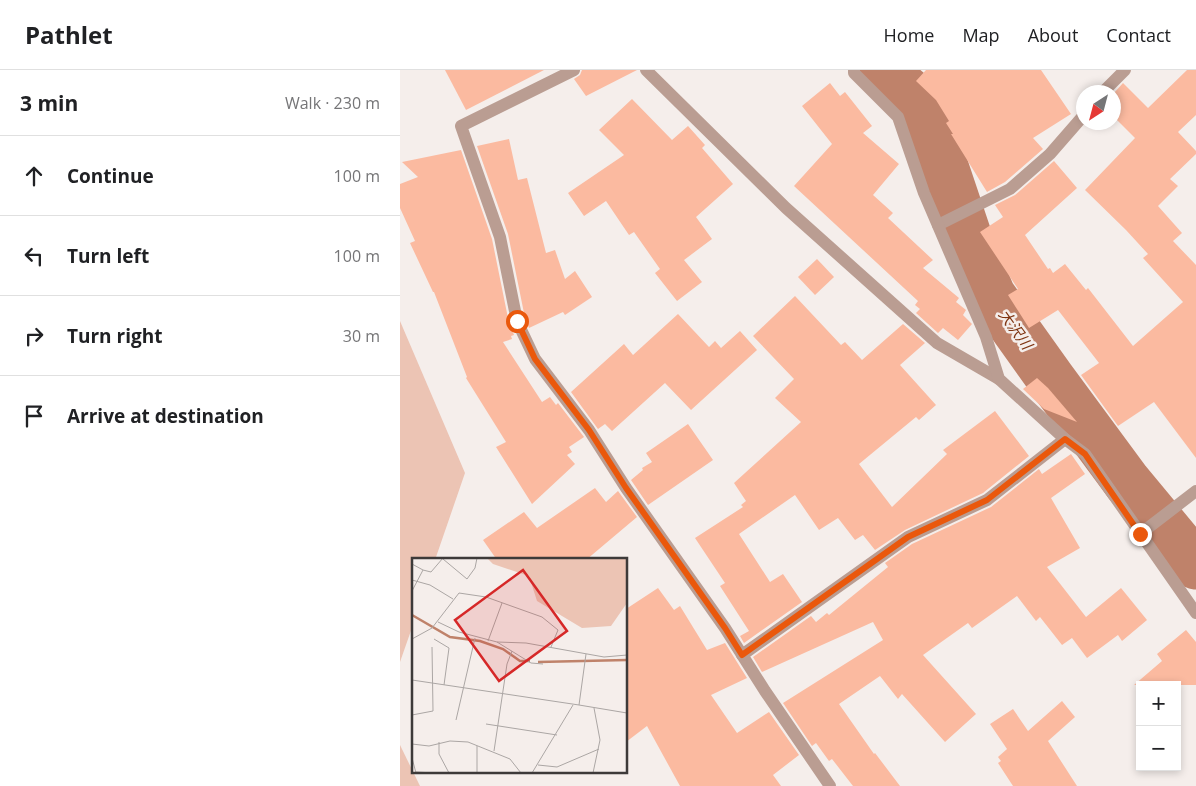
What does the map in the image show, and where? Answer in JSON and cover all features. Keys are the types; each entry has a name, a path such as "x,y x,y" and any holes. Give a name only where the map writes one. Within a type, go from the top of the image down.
{"street":[{"path":"574,70 461,126 500,237 517,321 535,359 589,430 626,488 725,628 765,691 830,786"},
{"path":"646,70 786,208 937,343 1000,379 1065,439 1085,454 1196,613"},
{"path":"854,70 854,73 898,117 924,193 986,336 1000,379"},
{"path":"1110,85 1125,70"},
{"path":"938,225 1010,189 1050,154 1076,124"},
{"path":"742,655 908,537 987,500 1065,439"},
{"path":"1140,534 1196,491"}],"shaded area":[{"path":"400,321 465,473 436,558 412,558 412,628 400,662"},
{"path":"400,745 412,770 412,774 414,774 420,786 400,786"}],"building":[{"path":"445,70 544,70 466,110"},
{"path":"582,70 637,70 586,96 574,79 580,75"},
{"path":"926,70 1041,70 1071,114 1033,138 1043,149 1005,182 987,192 951,134 953,134 946,123 949,121 936,100 916,81"},
{"path":"1187,70 1196,70 1196,115 1178,132 1196,151 1196,154 1170,179 1178,186 1158,206 1182,233 1173,241 1196,265 1196,458 1154,402 1118,426 1081,375 1099,363 1058,310 1029,328 1008,295 1018,289 980,232 1003,217 995,205 1015,195 1054,161 1077,188 1025,235 1048,269 1050,268 1053,273 1065,264 1086,290 1088,288 1133,346 1183,302 1143,258 1148,254 1085,190 1135,138 1121,124 1121,85 1123,83 1148,108"},
{"path":"830,83 840,96 845,92 872,126 863,133 899,164 873,195 893,213 888,218 933,260 923,268 959,298 956,302 966,310 963,315 972,324 958,340 943,328 938,333 916,313 920,309 915,305 918,301 794,186 832,144 802,106"},
{"path":"632,99 672,140 688,126 705,145 702,148 733,184 696,217 712,239 684,260 702,282 677,301 655,273 660,269 634,232 629,235 606,201 584,216 568,193 624,155 599,130"},
{"path":"509,139 518,180 527,178 546,253 555,250 565,279 575,271 592,297 565,315 563,312 529,328 525,318 508,234 477,146"},
{"path":"461,150 492,239 509,323 514,335 511,336 512,339 503,342 542,402 550,397 556,405 558,403 584,437 569,447 572,452 567,455 575,464 532,504 496,447 506,442 466,378 434,292 410,243 415,241 400,208 400,184 418,177 402,162"},
{"path":"817,259 834,277 815,295 798,277"},
{"path":"795,296 841,345 845,342 862,360 903,324 925,343 900,365 936,405 919,420 916,417 859,464 892,507 947,454 943,450 995,411 1029,456 983,493 905,530 875,550 863,535 855,540 838,518 819,530 795,495 739,534 770,582 783,574 802,602 744,643 740,636 749,631 720,586 725,583 695,538 743,507 741,505 746,501 734,483 801,422 775,398 794,379 753,336"},
{"path":"678,314 709,347 715,341 721,348 740,331 757,350 691,410 665,383 612,431 605,424 598,429 571,392 624,344 633,355"},
{"path":"1037,378 1077,422 1044,409 1023,389"},
{"path":"688,424 713,460 648,505 631,480 643,470 642,468 652,462 646,453"},
{"path":"1071,454 1085,474 1051,498 1080,548 1047,567 1086,617 1121,588 1147,620 1122,641 1118,635 1087,658 1072,638 1062,645 1040,617 1036,621 1017,596 972,628 968,623 923,655 976,714 945,742 902,694 898,699 880,676 839,704 874,754 900,786 853,786 832,759 829,761 816,743 812,746 783,703 883,640 873,622 762,672 753,657 811,616 816,622 827,613 829,615 888,567 885,563 912,544 991,507 1039,469 1042,474"},
{"path":"595,488 606,502 618,491 637,517 588,558 496,558 483,540 524,512 537,528"},
{"path":"658,588 674,610 680,606 707,650 725,643 747,678 711,695 737,733 769,712 799,755 773,775 781,786 680,786 647,726 628,740 628,608"},
{"path":"1186,630 1196,642 1196,685 1181,685 1181,681 1139,681 1162,661 1157,654"},
{"path":"1062,701 1075,717 1048,741 1077,786 1013,786 998,763 1001,761 998,757 1007,749 990,724 1013,709 1028,731"}],"waterway":[{"name":"大沢川","path":"882,70 923,104 971,247 991,295 1127,482 1196,565"}],"route":[{"path":"517,321 535,359 589,430 626,488 742,655 908,537 987,500 1065,439 1085,454 1140,534"}]}
